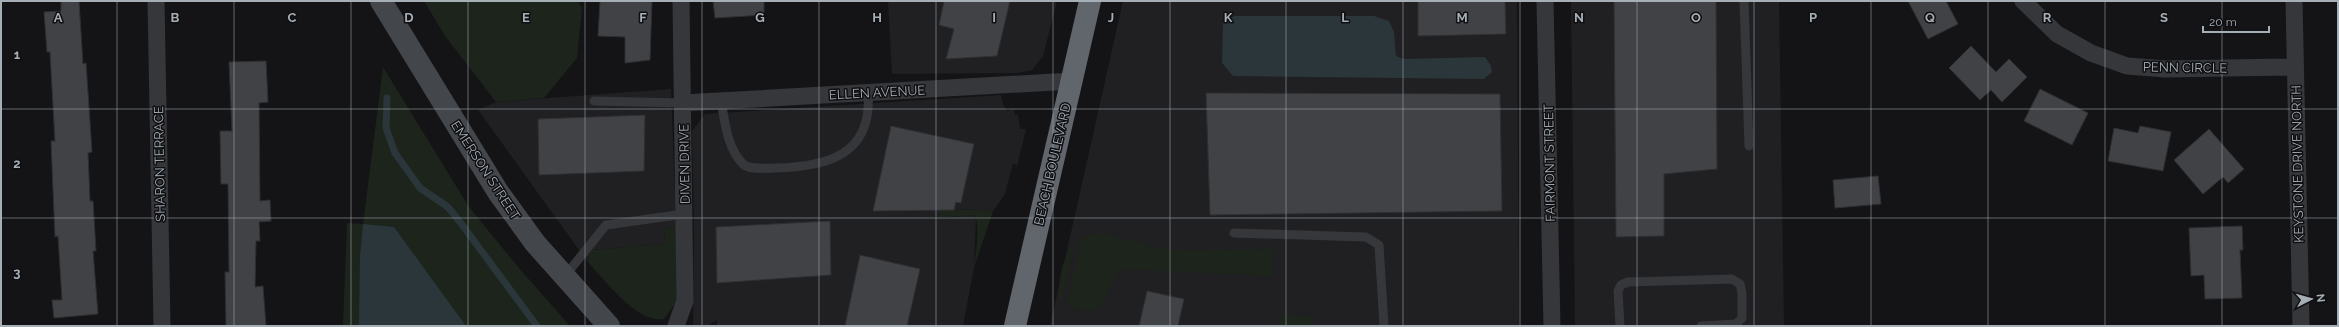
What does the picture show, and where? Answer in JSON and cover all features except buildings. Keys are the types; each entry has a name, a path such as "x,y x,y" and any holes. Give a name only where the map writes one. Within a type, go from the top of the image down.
{"highway":[{"name":"BEACH BOULEVARD","path":"1015,326 1090,1"}],"main road":[{"name":"EMERSON STREET","path":"381,1 498,192 535,243 609,326"}],"street":[{"name":"SHARON TERRACE","path":"156,1 162,326"},
{"name":"DIVEN DRIVE","path":"676,326 685,301 681,1"},
{"name":"FAIRMONT STREET","path":"1545,1 1552,326"},
{"name":"PENN CIRCLE","path":"2023,1 2057,34 2091,53 2127,66 2165,69 2295,67"},
{"name":"KEYSTONE DRIVE NORTH","path":"2294,1 2301,326"},
{"name":"ELLEN AVENUE","path":"683,103 1072,81"}],"lane":[{"path":"1744,1 1749,146"},
{"path":"721,101 730,141 735,154 744,165 760,168 782,168 818,165 845,154 861,134 870,112 868,92"},
{"path":"594,101 683,103"},
{"path":"565,276 606,225 684,214"},
{"path":"1234,233 1366,237 1378,245 1384,326"},
{"path":"1620,326 1618,291 1621,285 1628,282 1732,279 1740,284 1742,293 1742,318 1736,324 1700,326"}],"shaded area":[{"path":"424,1 578,1 582,8 577,58 544,98 496,102 445,36"},
{"path":"888,1 1057,1 1043,56 1032,70 1017,73 892,74"},
{"path":"1123,1 1517,1 1519,326 1050,326"},
{"path":"1571,1 1779,1 1784,326 1575,326"},
{"path":"1234,16 1374,16 1389,21 1394,32 1396,56 1403,59 1485,57 1491,66 1492,72 1484,79 1233,76 1222,63 1223,23"},
{"path":"383,67 469,207 519,268 570,326 343,326 347,223 363,224"},
{"path":"671,89 676,228 665,229 664,244 591,250 587,261 478,110 496,102"},
{"path":"1001,95 1004,107 1008,111 1014,109 1015,115 1018,115 1020,129 1026,129 1017,166 1013,163 1005,194 993,211 983,209 940,210 940,218 974,215 976,218 974,268 963,326 717,326 717,320 707,326 693,326 694,224 692,131 705,114"},
{"path":"983,209 993,211 974,268 977,226 974,215 940,218 939,210"},
{"path":"363,224 394,227 466,326 359,326 360,256"},
{"path":"676,228 677,301 664,319 654,319 643,315 632,308 612,289 587,261 591,250 664,244 665,229"},
{"path":"1093,234 1108,234 1166,250 1273,249 1273,276 1121,269 1109,288 1104,303 1100,308 1083,310 1066,306 1082,238"},
{"path":"1075,243 1060,305 1059,291 1063,263 1070,248"},
{"path":"1282,314 1312,316 1312,326 1279,326"}],"waterway":[{"path":"387,98 386,128 395,153 420,188 448,207 537,326"}]}
